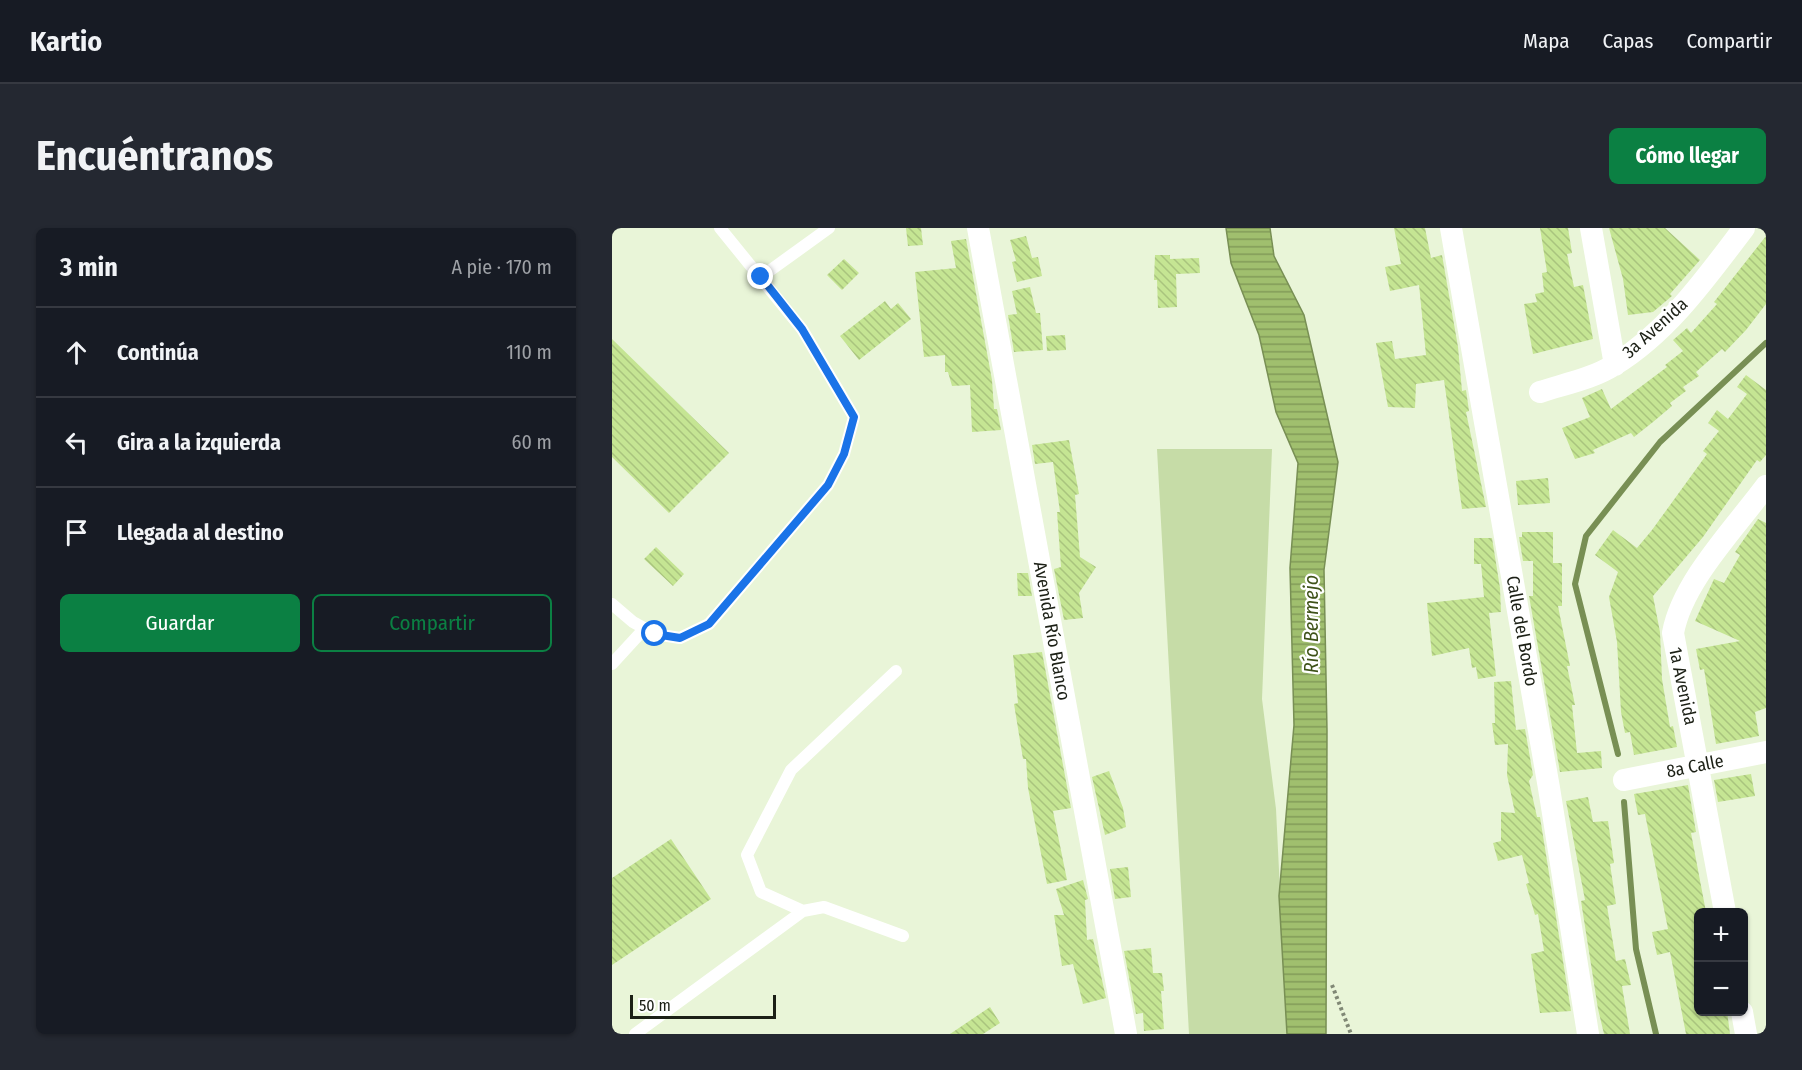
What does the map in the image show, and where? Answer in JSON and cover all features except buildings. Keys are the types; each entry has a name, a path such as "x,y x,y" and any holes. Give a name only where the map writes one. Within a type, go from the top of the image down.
{"street":[{"name":"Avenida Río Blanco","path":"978,228 1126,1034"},
{"name":"Calle del Bordo","path":"1451,228 1547,776 1588,1034"},
{"path":"1591,228 1615,365"},
{"name":"3a Avenida","path":"1540,392 1593,375 1615,365 1670,320 1744,228"},
{"name":"1a Avenida","path":"1724,908 1700,765 1672,633 1676,613 1688,589 1766,486"},
{"name":"8a Calle","path":"1624,780 1766,752"},
{"path":"1743,1016 1746,1034"}],"lane":[{"path":"612,604 655,634 680,638 709,624 828,485 844,454 854,417 802,329 720,228"},
{"path":"761,277 829,228"},
{"path":"612,664 645,628"},
{"path":"803,910 761,892 747,855 791,770 896,671"},
{"path":"635,1034 803,910 824,907 903,936"}],"path":[{"path":"1332,984 1351,1034"}],"shaded area":[{"path":"1157,449 1272,449 1262,699 1276,809 1287,1034 1189,1034"}],"water":[{"name":"Río Bermejo","path":"1226,228 1270,228 1274,256 1304,315 1338,462 1324,570 1327,731 1326,1034 1287,1034 1279,896 1294,725 1290,568 1298,463 1276,412 1259,335 1231,263"}],"waterway":[{"path":"1618,754 1575,584 1586,536 1660,442 1766,343"},
{"path":"1624,802 1636,949 1656,1034"}],"route":[{"path":"655,634 680,638 709,624 828,485 844,454 854,417 802,329 761,277"}]}
